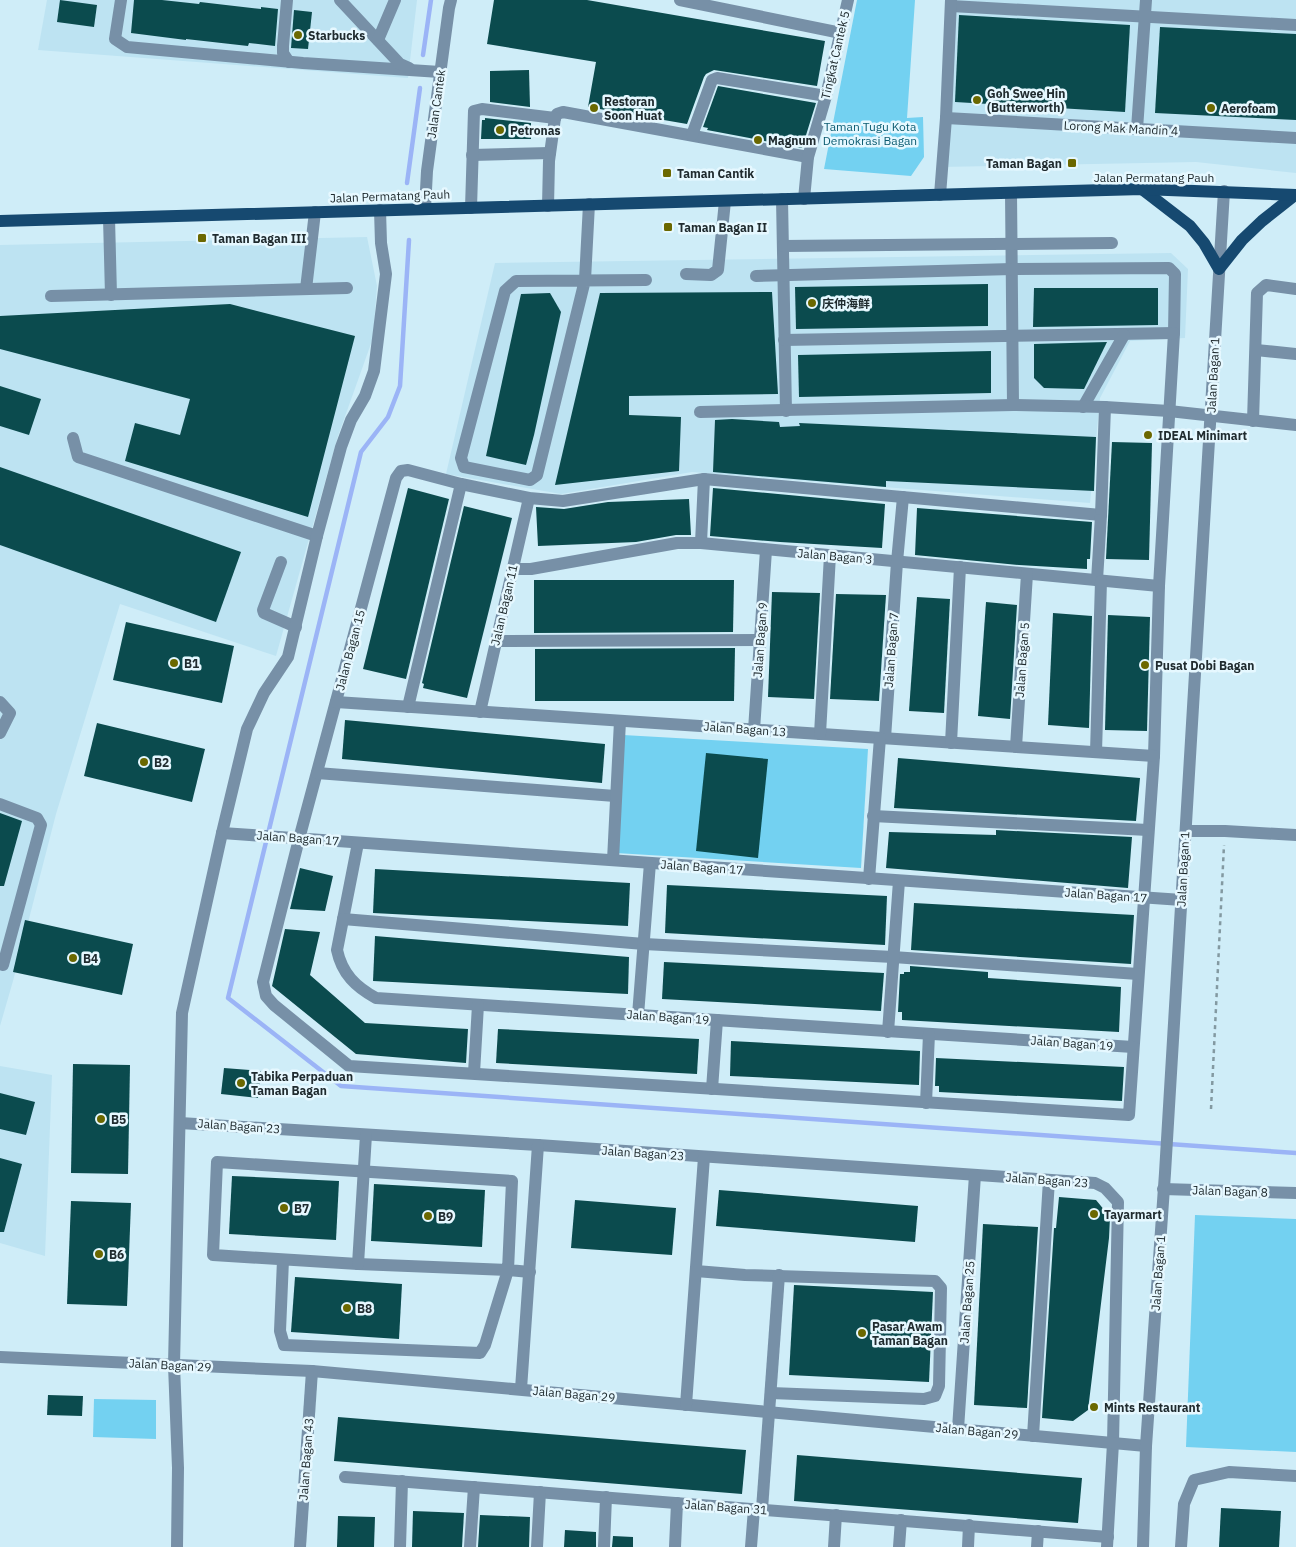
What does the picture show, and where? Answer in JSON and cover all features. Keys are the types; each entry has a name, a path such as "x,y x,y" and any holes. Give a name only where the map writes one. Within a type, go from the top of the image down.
{"main road":[{"name":"Jalan Permatang Pauh","path":"0,221 1142,189 1296,195"},
{"path":"1142,189 1190,226 1204,243 1219,269 1242,240 1262,220 1296,195"}],"street":[{"path":"121,0 115,39 127,47 289,62 434,72"},
{"path":"288,0 283,46 285,57 289,62"},
{"path":"340,0 400,64 411,69"},
{"path":"378,40 396,0"},
{"name":"Jalan Cantek","path":"424,209 434,72 452,0"},
{"path":"680,0 730,5 841,33"},
{"name":"Tingkat Cantek 5","path":"804,198 808,156 826,96 848,0"},
{"path":"1137,129 1146,0"},
{"path":"940,195 946,118 951,3 1145,17 1296,25"},
{"path":"692,135 712,80 717,78 826,96"},
{"path":"470,208 474,111 478,109 554,118"},
{"path":"548,206 550,153 554,118 559,112 808,156"},
{"name":"Lorong Mak Mandin 4","path":"946,118 1296,138"},
{"path":"472,155 550,153"},
{"name":"Jalan Bagan 1","path":"1143,1547 1146,1446 1182,900 1224,191"},
{"path":"1011,193 1013,405"},
{"path":"782,199 786,411"},
{"path":"686,274 711,275 718,270 725,201"},
{"path":"589,204 585,280 537,475 530,480 464,466 461,458 505,291 516,280 585,280 646,280"},
{"path":"177,1547 178,1468 174,1365 183,1004 247,729 264,693 288,657 341,446 351,420 365,396 374,371 386,274 381,243 385,210"},
{"path":"306,290 315,212"},
{"path":"109,218 111,295"},
{"path":"783,246 1112,243"},
{"path":"756,276 1169,268 1175,274 1174,333 1159,586 1154,756 1133,1047"},
{"path":"1253,421 1257,293 1266,285 1296,288"},
{"path":"51,296 347,288"},
{"path":"784,340 1174,333"},
{"path":"1084,407 1124,335"},
{"path":"1256,350 1296,354"},
{"path":"700,412 1013,405 1169,411 1296,425"},
{"path":"1096,752 1104,407"},
{"path":"73,438 78,457 317,536"},
{"name":"Jalan Bagan 15","path":"461,484 408,470 401,471 396,478 299,839 263,982 266,996 274,1005 349,1066 1129,1115 1133,1047"},
{"path":"408,707 461,484 529,498 563,501 704,479 1102,515"},
{"path":"701,543 704,479"},
{"name":"Jalan Bagan 7","path":"869,878 873,816 883,738 903,497"},
{"name":"Jalan Bagan 11","path":"480,712 529,498"},
{"name":"Jalan Bagan 3","path":"512,569 531,569 677,543 701,543 1159,586"},
{"name":"Jalan Bagan 9","path":"754,730 766,550"},
{"path":"820,734 830,556"},
{"path":"281,562 262,610 264,613 296,627"},
{"path":"951,743 960,568"},
{"name":"Jalan Bagan 5","path":"1016,747 1027,574"},
{"path":"496,641 759,640"},
{"path":"0,702 10,713 0,733"},
{"name":"Jalan Bagan 13","path":"336,702 1154,756"},
{"path":"613,860 620,721"},
{"path":"317,774 615,796"},
{"path":"0,804 37,818 41,826 4,965 0,964"},
{"path":"873,816 1148,830"},
{"path":"1186,831 1296,835"},
{"name":"Jalan Bagan 17","path":"222,833 1182,900"},
{"name":"Jalan Bagan 19","path":"358,843 337,950 345,972 364,992 376,998 1133,1047"},
{"path":"638,1015 650,863"},
{"path":"888,1032 899,881"},
{"path":"343,919 644,944 1138,974"},
{"path":"474,1073 478,1005"},
{"path":"712,1089 717,1020"},
{"path":"926,1103 929,1034"},
{"name":"Jalan Bagan 23","path":"180,1123 1094,1183 1105,1188 1118,1202 1113,1443"},
{"path":"358,1264 366,1135"},
{"path":"521,1390 538,1145"},
{"path":"686,1405 704,1157"},
{"path":"283,1260 280,1330 284,1345 480,1352 485,1345 508,1270 512,1181 217,1162 213,1255 283,1260 508,1270 530,1272"},
{"name":"Jalan Bagan 25","path":"958,1429 975,1175"},
{"path":"1033,1436 1049,1180"},
{"name":"Jalan Bagan 8","path":"1163,1189 1296,1193"},
{"path":"696,1270 745,1275 935,1281 941,1288 939,1386 935,1396 924,1399 771,1393"},
{"path":"751,1547 758,1509 769,1412 780,1275"},
{"name":"Jalan Bagan 29","path":"0,1358 312,1371 1146,1446"},
{"name":"Jalan Bagan 43","path":"300,1547 312,1371"},
{"path":"1107,1542 1113,1443"},
{"path":"1181,1547 1184,1504 1194,1480 1228,1472 1296,1476"},
{"name":"Jalan Bagan 31","path":"345,1477 1038,1531 1107,1542"},
{"path":"400,1547 402,1481"},
{"path":"470,1547 474,1487"},
{"path":"537,1547 540,1492"},
{"path":"604,1547 606,1497"},
{"path":"675,1547 677,1503"},
{"path":"834,1547 836,1515"},
{"path":"900,1547 901,1520"},
{"path":"968,1547 969,1526"},
{"path":"1037,1547 1038,1531"}],"path":[{"path":"1211,1109 1225,831"}],"shaded area":[{"path":"47,0 417,0 408,78 38,50"},
{"path":"949,0 1296,0 1296,173 1196,162 941,167"},
{"path":"367,237 377,286 373,338 338,436 276,656 120,604 56,814 0,1026 0,245"},
{"path":"1171,253 1188,269 1185,338 1130,341 1100,398 1090,503 692,472 561,494 446,474 495,263"},
{"path":"0,1066 52,1075 45,1256 0,1243"}],"green space":[{"name":"Taman Tugu Kota Demokrasi Bagan","path":"857,0 915,0 907,118 923,117 924,157 911,176 824,169"},
{"path":"623,735 868,749 861,868 616,853"},
{"path":"1195,1215 1296,1219 1296,1452 1186,1447"},
{"path":"94,1399 156,1400 156,1439 93,1437"}],"building":[{"path":"60,0 97,5 94,27 57,22"},
{"path":"134,0 162,0 199,4 200,2 261,9 261,7 278,9 275,46 249,43 248,46 131,33"},
{"path":"494,0 587,0 825,41 817,86 714,70 704,77 687,124 588,107 596,62 487,44"},
{"path":"294,10 312,12 308,49 291,48"},
{"path":"959,15 1130,25 1125,112 955,102"},
{"path":"1160,27 1296,34 1296,120 1155,113"},
{"path":"529,70 530,107 490,102 490,71"},
{"path":"718,86 816,103 802,148 707,130 708,128 703,127"},
{"path":"485,118 531,123 531,139 481,139 482,120 485,120"},
{"path":"988,284 988,326 796,329 795,287"},
{"path":"1034,288 1158,288 1158,325 1033,327"},
{"path":"772,292 778,394 629,396 629,415 681,417 679,471 555,485 600,293"},
{"path":"550,293 561,312 526,465 486,456 521,294"},
{"path":"230,304 355,336 308,517 125,461 135,423 180,435 190,399 0,349 0,316"},
{"path":"1107,342 1084,389 1044,388 1034,378 1034,344"},
{"path":"991,351 991,393 799,397 798,355"},
{"path":"0,386 41,399 29,435 0,426"},
{"path":"732,419 779,422 780,427 800,426 799,423 1096,437 1094,491 886,481 886,487 713,472 715,420"},
{"path":"1112,442 1152,443 1149,560 1106,559"},
{"path":"0,467 241,552 216,622 0,545"},
{"path":"408,488 449,499 406,679 363,669"},
{"path":"713,488 885,504 882,548 710,536"},
{"path":"689,499 691,535 676,535 636,542 538,546 536,507 564,509 608,502"},
{"path":"464,506 512,518 467,698 423,688 424,684 422,683"},
{"path":"917,508 1092,522 1090,559 1087,559 1087,569 1019,565 915,555"},
{"path":"534,580 734,580 733,632 534,633"},
{"path":"772,592 820,593 814,699 768,697"},
{"path":"836,594 886,595 879,701 830,699"},
{"path":"917,597 950,599 944,713 909,711"},
{"path":"986,602 1017,605 1010,719 978,716"},
{"path":"1053,613 1092,616 1089,728 1048,725"},
{"path":"1108,615 1150,617 1147,731 1105,730"},
{"name":"B1","path":"126,622 234,646 222,703 113,680"},
{"path":"735,648 734,701 535,701 535,649"},
{"path":"345,720 605,744 602,783 342,759"},
{"name":"B2","path":"97,723 205,749 192,802 84,776"},
{"path":"706,753 768,759 758,858 696,851"},
{"path":"898,758 1140,778 1136,821 894,808"},
{"path":"0,813 22,821 4,886 0,886"},
{"path":"996,830 1132,837 1128,888 886,868 889,832 996,835"},
{"path":"300,868 333,876 325,911 290,909"},
{"path":"375,869 630,883 628,926 373,913"},
{"path":"667,885 887,896 885,945 665,933"},
{"path":"914,903 1134,915 1131,964 911,950"},
{"name":"B4","path":"25,920 133,944 122,995 13,972"},
{"path":"285,929 320,932 310,975 365,1023 468,1029 466,1063 356,1054 272,986"},
{"path":"375,936 629,957 628,994 373,981"},
{"path":"664,962 884,973 881,1011 662,999"},
{"path":"910,966 988,972 988,978 1121,987 1119,1032 902,1020 902,1012 898,1012 900,974 910,972"},
{"path":"498,1029 699,1039 697,1074 496,1063"},
{"path":"731,1041 920,1051 919,1085 730,1076"},
{"path":"936,1058 1124,1067 1122,1101 939,1092 939,1086 935,1086"},
{"name":"B5","path":"73,1064 130,1065 128,1174 71,1173"},
{"name":"Tabika Perpaduan Taman Bagan","path":"224,1068 261,1071 258,1098 221,1094"},
{"path":"0,1093 35,1102 26,1135 0,1129"},
{"path":"0,1158 22,1164 4,1232 0,1232"},
{"name":"B7","path":"232,1176 339,1181 336,1240 229,1234"},
{"name":"B9","path":"374,1184 485,1190 482,1247 371,1241"},
{"path":"719,1190 918,1206 915,1242 716,1226"},
{"path":"1059,1197 1096,1200 1110,1217 1088,1410 1073,1421 1042,1418 1054,1228 1056,1228"},
{"path":"575,1200 676,1208 672,1255 571,1248"},
{"name":"B6","path":"71,1201 131,1203 127,1306 67,1304"},
{"path":"983,1224 1038,1227 1027,1408 974,1405"},
{"name":"B8","path":"295,1277 402,1284 399,1339 291,1332"},
{"name":"Pasar Awam Taman Bagan","path":"794,1285 933,1292 929,1382 789,1375"},
{"path":"48,1395 83,1396 82,1416 47,1415"},
{"path":"338,1417 746,1450 742,1494 334,1461"},
{"path":"797,1455 1082,1478 1078,1523 794,1501"},
{"path":"1221,1508 1281,1511 1279,1547 1219,1547"},
{"path":"413,1511 464,1513 462,1547 412,1547"},
{"path":"480,1515 530,1517 529,1547 478,1547"},
{"path":"338,1516 375,1517 374,1547 337,1547"},
{"path":"565,1530 596,1532 596,1547 564,1547"},
{"path":"613,1536 633,1537 633,1547 612,1547"}],"waterway":[{"path":"423,55 431,0"},
{"path":"407,183 420,88"},
{"path":"409,240 400,386 388,417 361,452 228,998 341,1086 1296,1153"}],"place":[{"name":"Starbucks","path":"298,35"},
{"name":"Goh Swee Hin (Butterworth)","path":"977,100"},
{"name":"Restoran Soon Huat","path":"594,108"},
{"name":"Aerofoam","path":"1211,108"},
{"name":"Petronas","path":"500,130"},
{"name":"Magnum","path":"758,140"},
{"name":"Taman Bagan","path":"1072,163"},
{"name":"Taman Cantik","path":"667,173"},
{"name":"Taman Bagan II","path":"668,227"},
{"name":"Taman Bagan III","path":"202,238"},
{"name":"庆仲海鲜","path":"812,303"},
{"name":"IDEAL Minimart","path":"1148,435"},
{"name":"B1","path":"174,663"},
{"name":"Pusat Dobi Bagan","path":"1145,665"},
{"name":"B2","path":"144,762"},
{"name":"B4","path":"73,958"},
{"name":"Tabika Perpaduan Taman Bagan","path":"241,1083"},
{"name":"B5","path":"101,1119"},
{"name":"B7","path":"284,1208"},
{"name":"Tayarmart","path":"1094,1214"},
{"name":"B9","path":"428,1216"},
{"name":"B6","path":"99,1254"},
{"name":"B8","path":"347,1308"},
{"name":"Pasar Awam Taman Bagan","path":"862,1333"},
{"name":"Mints Restaurant","path":"1094,1407"}]}
